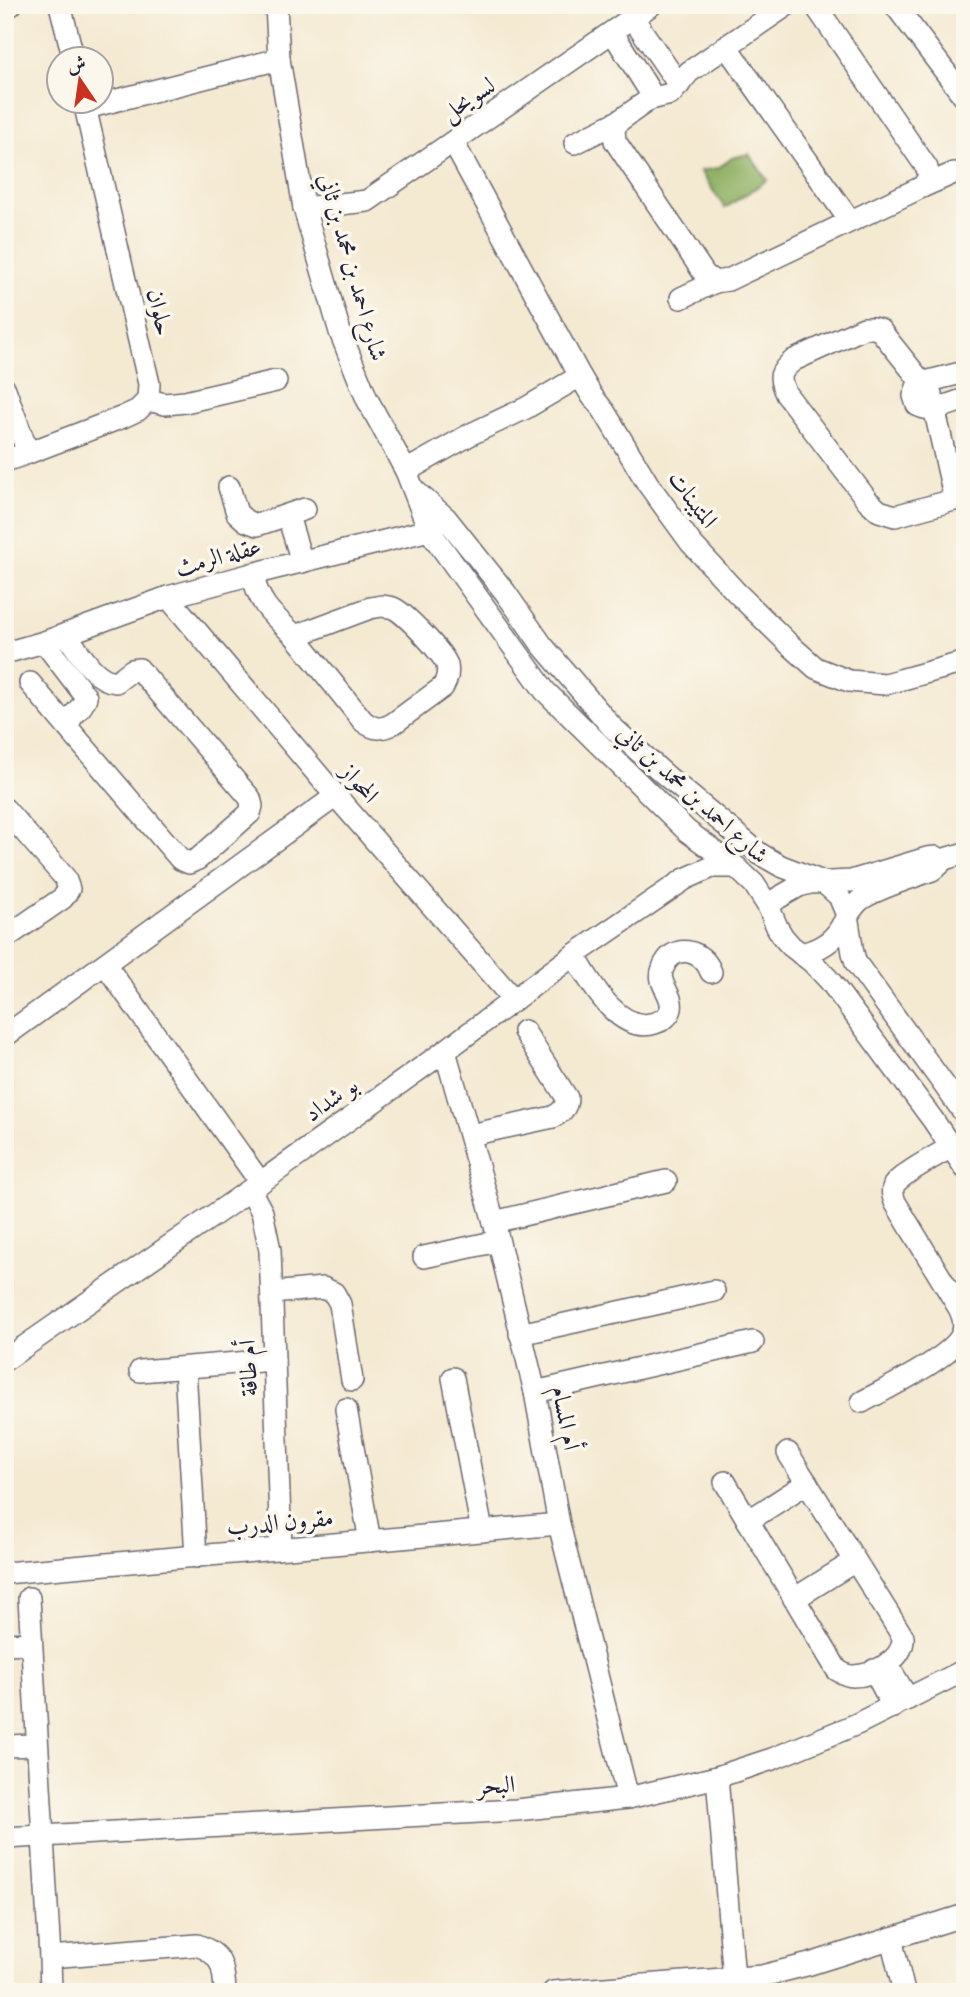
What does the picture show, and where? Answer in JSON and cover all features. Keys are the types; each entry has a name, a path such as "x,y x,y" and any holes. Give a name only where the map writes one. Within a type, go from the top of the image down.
{"street":[{"path":"5,9 11,5"},
{"path":"60,5 70,46"},
{"name":"شارع احمد بن محمد بن ثاني","path":"276,5 279,59 304,208 340,332 367,399 410,480 545,691 687,831 736,867 754,884 783,937 830,981 933,1120 965,1168"},
{"name":"لسويحل","path":"304,208 367,201 651,5"},
{"path":"575,142 619,121 654,98 671,94 689,72 787,5"},
{"path":"815,5 927,168 929,177 922,187"},
{"path":"895,5 965,98"},
{"path":"633,18 678,85"},
{"path":"613,33 654,98"},
{"path":"726,46 850,221"},
{"name":"حلوان","path":"116,98 279,59"},
{"name":"حلوان","path":"88,116 149,384 148,400"},
{"path":"619,121 614,129 615,141 705,275 715,282"},
{"name":"المتيبنات","path":"453,142 592,396 691,543 754,609 816,668 849,681 885,684 965,662"},
{"path":"681,298 715,282 728,280 954,173"},
{"path":"921,383 880,331 873,328 864,328 794,360 780,376 793,404 868,501 887,515 895,516 960,498 932,409"},
{"path":"965,373 921,383 915,391 915,400 921,408 932,409 965,399"},
{"path":"410,480 471,434 526,408 580,376"},
{"path":"5,461 123,418 138,410 148,400 165,404 185,402 276,381"},
{"path":"5,389 28,453"},
{"path":"229,487 237,513 246,521 257,525 296,512 302,562"},
{"name":"شارع احمد بن محمد بن ثاني","path":"437,524 505,592 542,645 612,727 760,854 780,866 823,882"},
{"name":"عقلة الرمث","path":"5,653 44,642 168,597 437,524"},
{"path":"252,574 264,605 295,636 369,727 385,728 394,723 443,687 447,679 447,663 443,657 395,608 370,608 295,636"},
{"name":"المحواز","path":"168,597 336,796 514,1000"},
{"path":"30,683 180,859 189,863 198,859 250,813 250,798 132,661 132,670 116,682 106,681 94,672 66,634"},
{"path":"44,642 86,697 83,706 69,718 68,728"},
{"path":"5,1036 336,796"},
{"path":"5,809 65,878 69,889 63,898 5,938"},
{"path":"685,879 691,858 687,831"},
{"path":"768,906 799,886 851,881 927,858 941,860 965,853"},
{"path":"801,954 827,943 839,931 847,915 866,896 932,870 941,860"},
{"name":"بو شداد","path":"5,1360 255,1186 574,955 685,879 712,867 736,867"},
{"path":"823,882 839,896 847,915 856,962 965,1114"},
{"path":"574,955 592,983 620,1017 637,1023 655,1023 667,1016 670,1010 670,998 661,980 661,971 669,958 678,953 693,952 705,959 711,972"},
{"name":"أم طاقة","path":"105,964 255,1186 270,1250 281,1548"},
{"path":"470,1135 553,1117 567,1104 567,1098 524,1031"},
{"name":"أم المسام","path":"445,1051 496,1232 535,1392 559,1524 628,1798"},
{"path":"862,1402 943,1355 958,1342 964,1330 956,1284 895,1202 892,1190 904,1176 951,1147"},
{"path":"424,1257 496,1232 666,1181"},
{"path":"272,1293 323,1288 334,1293 340,1304 352,1380"},
{"path":"520,1334 715,1291"},
{"path":"535,1392 753,1342"},
{"path":"140,1371 274,1360"},
{"path":"185,1367 196,1557"},
{"path":"453,1378 482,1531"},
{"path":"346,1409 370,1541"},
{"path":"725,1482 837,1670 854,1676 881,1667 902,1651 902,1637 788,1453"},
{"path":"748,1521 807,1483"},
{"name":"مقرون الدرب","path":"5,1573 559,1524"},
{"path":"794,1599 855,1561"},
{"path":"29,1598 51,1992"},
{"path":"5,1644 32,1643"},
{"path":"881,1667 901,1703"},
{"name":"البحر","path":"5,1838 516,1810 628,1798 717,1777 812,1744 965,1670"},
{"path":"5,1746 37,1745"},
{"path":"717,1777 734,1979"},
{"path":"552,1992 762,1976 783,1972 965,1915"},
{"path":"891,1938 904,1992"},
{"path":"50,1957 197,1945 216,1955 224,1973 225,1992"}],"green space":[{"path":"749,154 767,180 725,208 700,171 718,168 732,158"}]}
